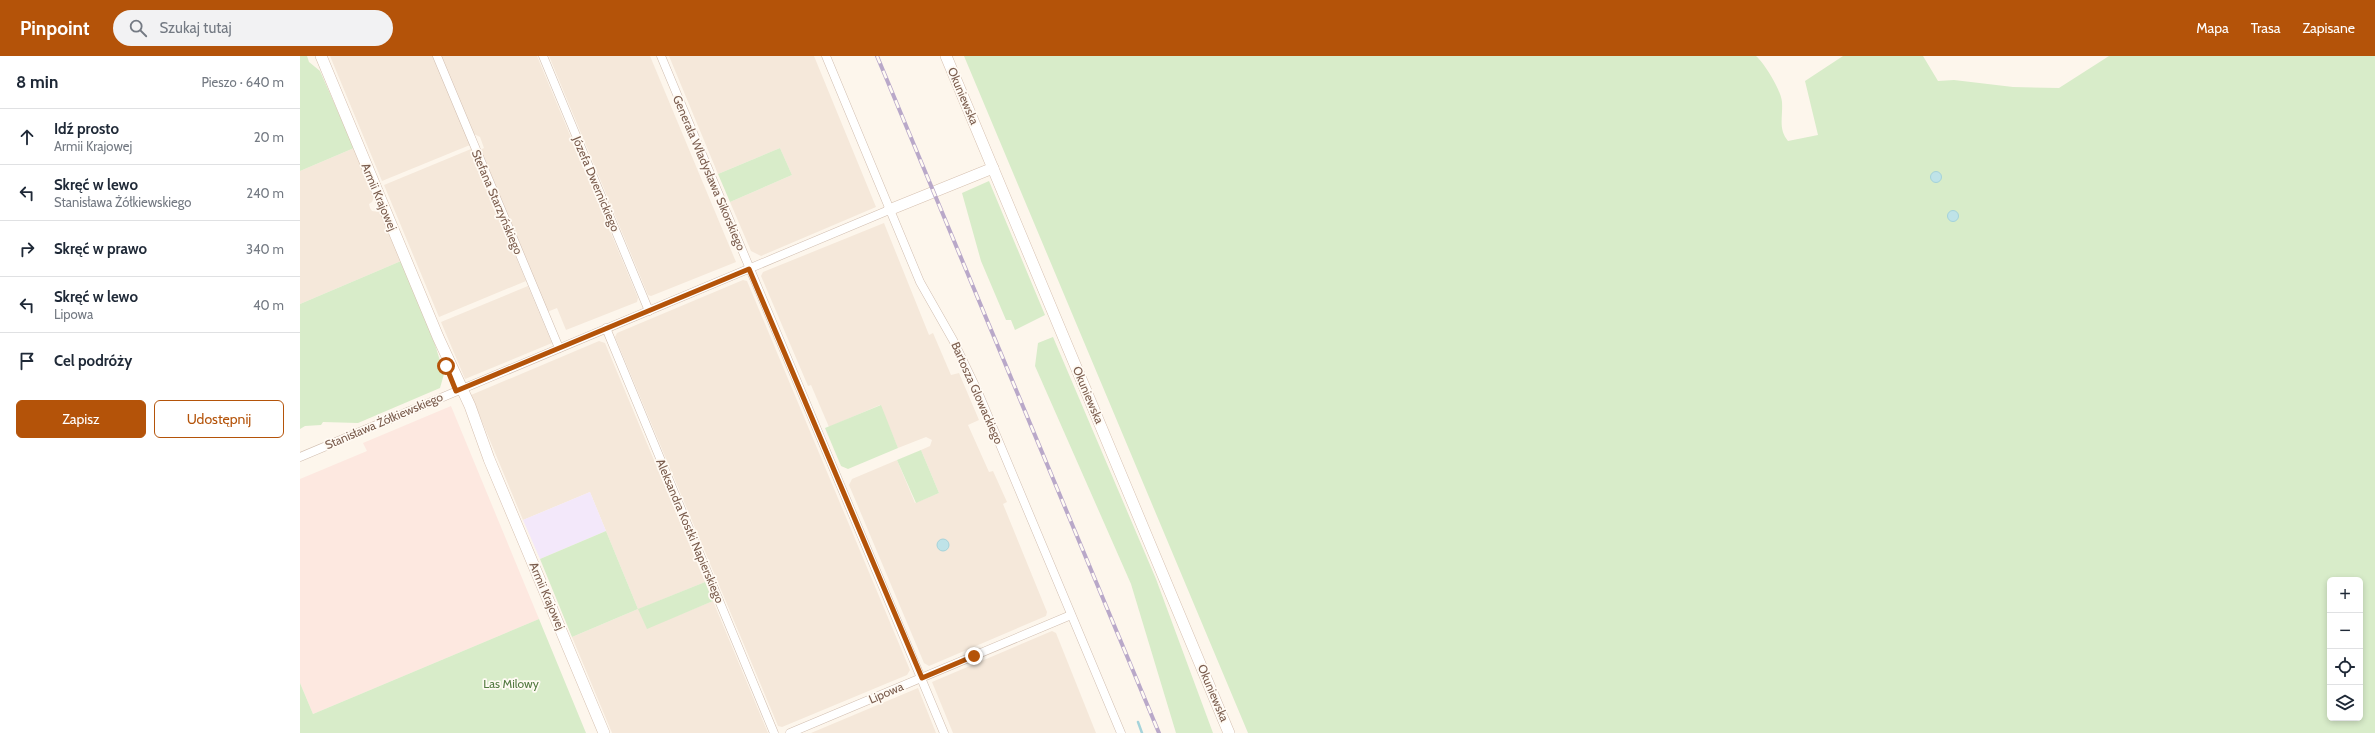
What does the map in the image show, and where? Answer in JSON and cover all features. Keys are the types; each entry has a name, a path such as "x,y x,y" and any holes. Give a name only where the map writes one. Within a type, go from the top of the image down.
{"street":[{"name":"Armii Krajowej","path":"321,56 438,337 444,363 459,390 489,459 604,733"},
{"name":"Stefana Starzyńskiego","path":"437,56 559,348"},
{"name":"Józefa Dwernickiego","path":"543,56 649,311"},
{"name":"Generała Władysława Sikorskiego","path":"661,56 944,733"},
{"name":"Bartosza Głowackiego","path":"826,56 920,282 953,340 978,392 1036,526 1071,615 1121,733"},
{"name":"Okuniewska","path":"946,56 1229,733"},
{"path":"890,210 993,168"},
{"name":"Stanisława Żółkiewskiego","path":"300,457 890,210"},
{"name":"Aleksandra Kostki Napierskiego","path":"606,328 774,733"},
{"name":"Lipowa","path":"790,733 1071,615"}],"shaded area":[{"path":"330,56 433,56 470,145 382,181"},
{"path":"441,56 537,56 638,298 637,302 566,330 557,308 547,312 480,150 484,148 480,137 474,134"},
{"path":"549,56 650,56 736,262 651,296 648,295"},
{"path":"669,56 814,56 876,207 761,256 751,251 730,202 792,175 780,148 718,174"},
{"path":"354,148 374,197 372,202 369,204 370,208 372,211 380,212 401,261 300,304 300,171"},
{"path":"471,149 526,281 439,317 384,185"},
{"path":"884,223 929,335 933,333 951,375 959,373 979,420 968,425 989,472 993,471 1007,502 1003,504 1047,612 1046,616 929,666 924,663 849,485 852,479 897,460 915,503 939,493 921,450 930,446 932,440 926,437 898,448 880,405 829,427 811,385 808,386 761,276 763,272"},
{"path":"743,280 747,281 910,670 907,675 782,727 778,726 615,337 617,333"},
{"path":"528,286 552,343 465,379 441,322"},
{"path":"599,341 605,343 705,582 639,609 647,628 713,601 768,733 612,733 572,637 638,609 590,492 523,520 471,395"},
{"path":"451,406 539,619 313,714 300,683 300,479 367,451 363,443"},
{"path":"590,492 606,531 540,559 523,520"},
{"path":"1052,631 1056,633 1096,733 953,733 932,682"},
{"path":"918,688 936,733 811,733"}],"green space":[{"path":"300,56 307,56 309,62 320,71 354,148 300,171"},
{"path":"964,56 1756,56 1768,71 1779,91 1782,102 1782,128 1788,141 1818,135 1805,81 1843,56 1923,56 1938,81 1954,80 2013,87 2059,88 2109,56 2375,56 2375,733 1248,733"},
{"path":"780,148 792,175 730,202 718,174"},
{"path":"989,181 1045,315 1015,330 1011,320 1006,320 981,261 962,193"},
{"path":"401,261 434,341 444,374 440,388 358,423 323,422 321,425 305,426 300,429 300,304"},
{"path":"1053,337 1156,579 1213,733 1176,733 1131,584 1035,366 1038,343"},
{"path":"881,405 898,448 848,469 841,466 825,428"},
{"path":"921,450 939,493 916,503 897,460"},
{"path":"606,531 638,609 572,637 540,559"},
{"path":"705,582 713,601 647,629 638,609"},
{"name":"Las Milowy","path":"539,619 586,733 300,733 300,683 313,714"}],"water":[{"path":"1936,171 1940,173 1942,177 1940,181 1936,183 1932,181 1930,177 1932,173"},
{"path":"1953,210 1957,212 1959,216 1957,220 1953,222 1949,220 1947,216 1949,212"},
{"path":"941,539 945,539 949,545 945,551 941,551 937,547 937,543"}],"waterway":[{"path":"1138,722 1142,733"}],"railway":[{"path":"877,56 1159,733"}],"route":[{"path":"446,366 456,391 749,269 922,678 974,656"}]}
